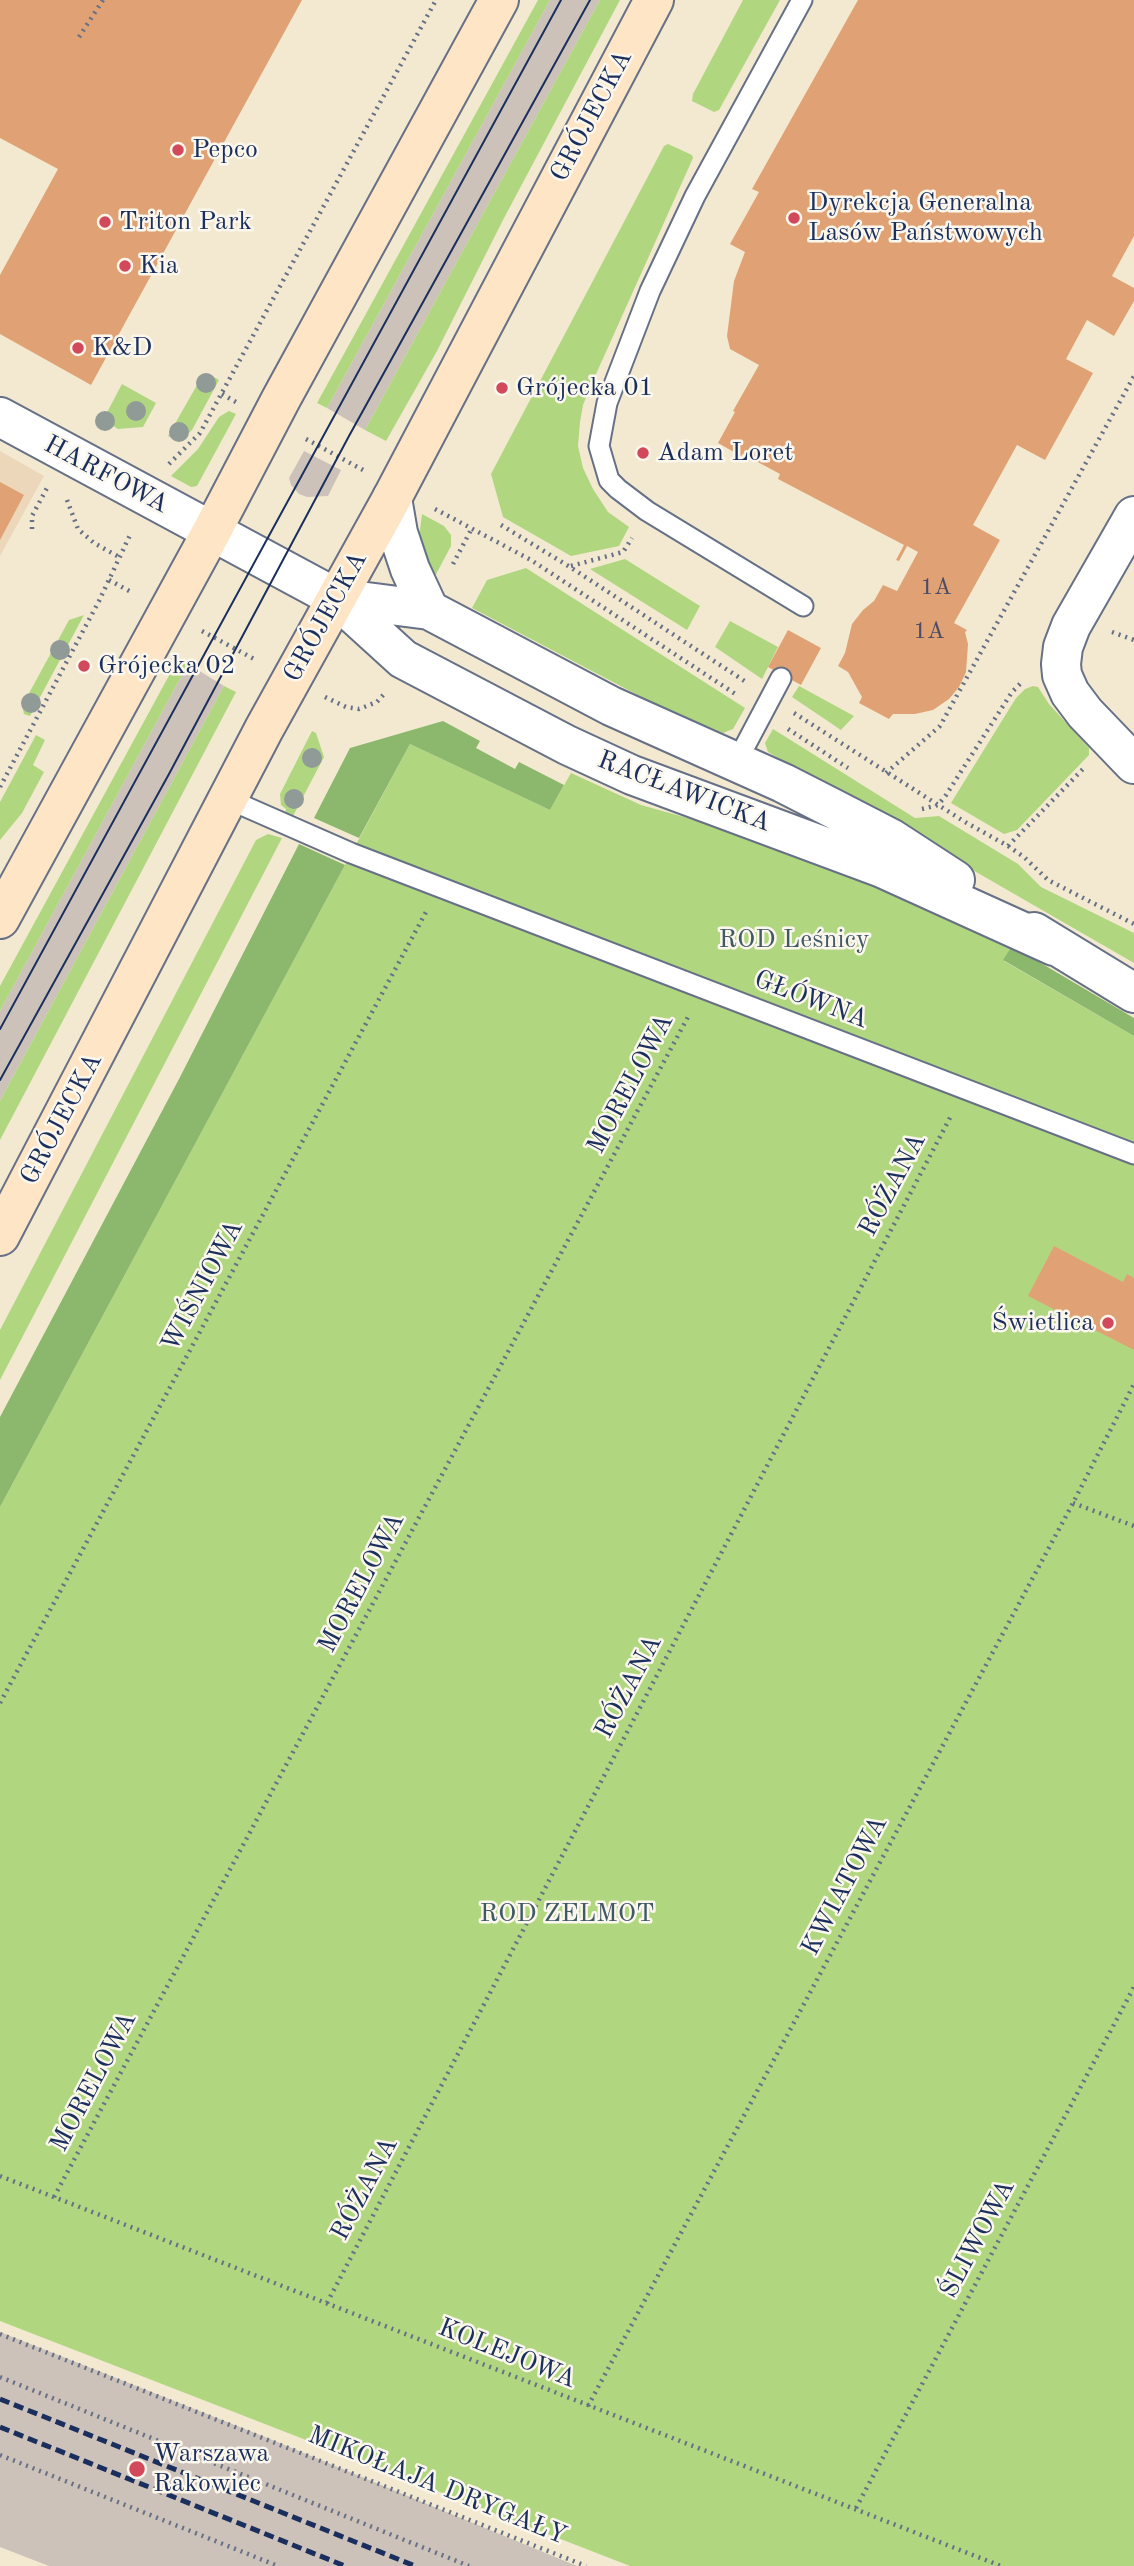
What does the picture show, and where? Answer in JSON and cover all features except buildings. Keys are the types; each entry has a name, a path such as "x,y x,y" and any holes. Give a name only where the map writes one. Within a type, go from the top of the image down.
{"main road":[{"path":"0,919 499,0"},
{"name":"GRÓJECKA","path":"0,1236 336,598 381,486 654,0"}],"street":[{"name":"HARFOWA","path":"0,417 55,468 212,531"},
{"path":"381,486 410,569 429,610"},
{"path":"1134,516 1071,626 1063,647 1061,664 1062,675 1070,693 1085,713 1134,764"},
{"name":"RACŁAWICKA","path":"212,531 336,598 404,659 567,745 632,775 882,868 1054,946"},
{"name":"RACŁAWICKA","path":"336,598 429,610 611,706 783,783 892,839 1054,946 1134,993"}],"lane":[{"path":"802,0 695,196 650,291 607,403 599,446 609,480 647,511 803,606"},
{"path":"736,762 781,678"},
{"name":"GŁÓWNA","path":"228,799 351,853 1134,1154"}],"path":[{"path":"79,37 103,0"},
{"path":"164,470 200,433 436,0"},
{"path":"886,773 940,726 1134,376"},
{"path":"309,441 381,486"},
{"path":"32,529 32,516 55,468"},
{"path":"55,468 78,529 94,543 119,557"},
{"path":"570,567 623,552 647,511"},
{"path":"500,525 570,567 886,773 1008,846 1048,880 1134,924"},
{"path":"447,576 472,528"},
{"path":"0,787 131,533"},
{"path":"109,580 139,597"},
{"path":"205,632 257,660"},
{"path":"329,699 346,707 359,709 377,702 386,691"},
{"path":"1008,846 1085,767"},
{"name":"WIŚNIOWA","path":"0,1703 440,887"},
{"name":"MORELOWA","path":"54,2197 705,987"},
{"name":"RÓŻANA","path":"327,2303 965,1088"},
{"name":"KWIATOWA","path":"588,2406 1073,1503 1134,1384"},
{"path":"1073,1503 1134,1526"},
{"name":"ŚLIWOWA","path":"856,2509 1134,1987"},
{"name":"KOLEJOWA","path":"0,2176 1001,2566"},
{"name":"MIKOŁAJA DRYGAŁY","path":"0,2334 586,2566"},
{"path":"0,2377 469,2566"},
{"path":"0,2455 278,2566"}],"shaded area":[{"path":"550,0 600,0 365,430 327,408"},
{"path":"0,451 44,476 0,556"},
{"path":"304,451 341,470 328,496 307,497 299,494 291,485 289,478"},
{"path":"188,664 224,686 0,1101 0,1011"},
{"path":"0,2332 270,2439 577,2566 49,2566 0,2547"}],"green space":[{"path":"538,0 550,0 327,408 317,403"},
{"path":"600,0 620,0 437,351 386,441 365,430"},
{"path":"743,0 780,0 719,110 714,112 692,101 693,94"},
{"path":"668,144 692,155 693,158 592,383 583,405 580,422 578,446 583,468 608,512 629,527 619,546 571,556 503,517 491,474 664,146"},
{"path":"210,375 219,380 192,430 179,442 168,436 201,378"},
{"path":"122,384 156,403 143,427 118,429 103,420"},
{"path":"229,411 236,414 197,486 191,487 171,476 198,449 219,417"},
{"path":"422,514 444,526 451,535 451,546 433,580 418,546"},
{"path":"625,559 700,606 687,630 590,569"},
{"path":"526,568 745,708 733,729 723,733 653,703 472,608 487,580"},
{"path":"84,615 30,716 24,714 22,706 69,620"},
{"path":"730,621 778,647 762,679 715,647"},
{"path":"178,659 188,664 0,1011 0,986"},
{"path":"224,686 236,692 0,1140 0,1101"},
{"path":"799,686 854,716 841,730 792,697"},
{"path":"1038,687 1049,704 1089,748 1089,755 1017,830 1004,834 951,803 1016,698 1025,689"},
{"path":"443,721 480,741 476,748 515,769 519,762 564,785 550,810 410,744 359,838 314,818 350,748"},
{"path":"773,729 915,818 939,816 1018,864 1041,887 1134,933 1134,963 768,752 765,743"},
{"path":"312,731 316,733 324,757 293,816 285,813 280,794"},
{"path":"36,735 45,740 33,765 44,772 22,813 0,840 0,802"},
{"name":"ROD ZELMOT","path":"410,744 550,810 571,773 641,805 777,843 1012,946 1004,961 1134,1036 1134,2566 630,2566 0,2321 0,1507"},
{"path":"268,834 282,838 0,1380 0,1330 256,840"},
{"path":"299,844 345,865 0,1507 0,1417 179,1079"},
{"path":"1012,946 1134,1018 1134,1036 1003,960"}],"tram line":[{"path":"0,1029 561,0"},
{"path":"0,1080 169,774 349,436 590,0"}],"railway":[{"path":"0,2399 415,2566"},
{"path":"0,2427 345,2566"}],"place":[{"name":"Pepco","path":"178,150"},
{"name":"Dyrekcja Generalna Lasów Państwowych","path":"794,218"},
{"name":"Triton Park","path":"105,222"},
{"name":"Kia","path":"125,266"},
{"name":"K&D","path":"78,348"},
{"name":"Grójecka 01","path":"502,388"},
{"name":"Adam Loret","path":"643,453"},
{"name":"Grójecka 02","path":"84,666"},
{"name":"Świetlica","path":"1108,1323"},
{"name":"Warszawa Rakowiec","path":"137,2469"}],"park label":[{"name":"ROD Leśnicy","path":"794,940"}]}
